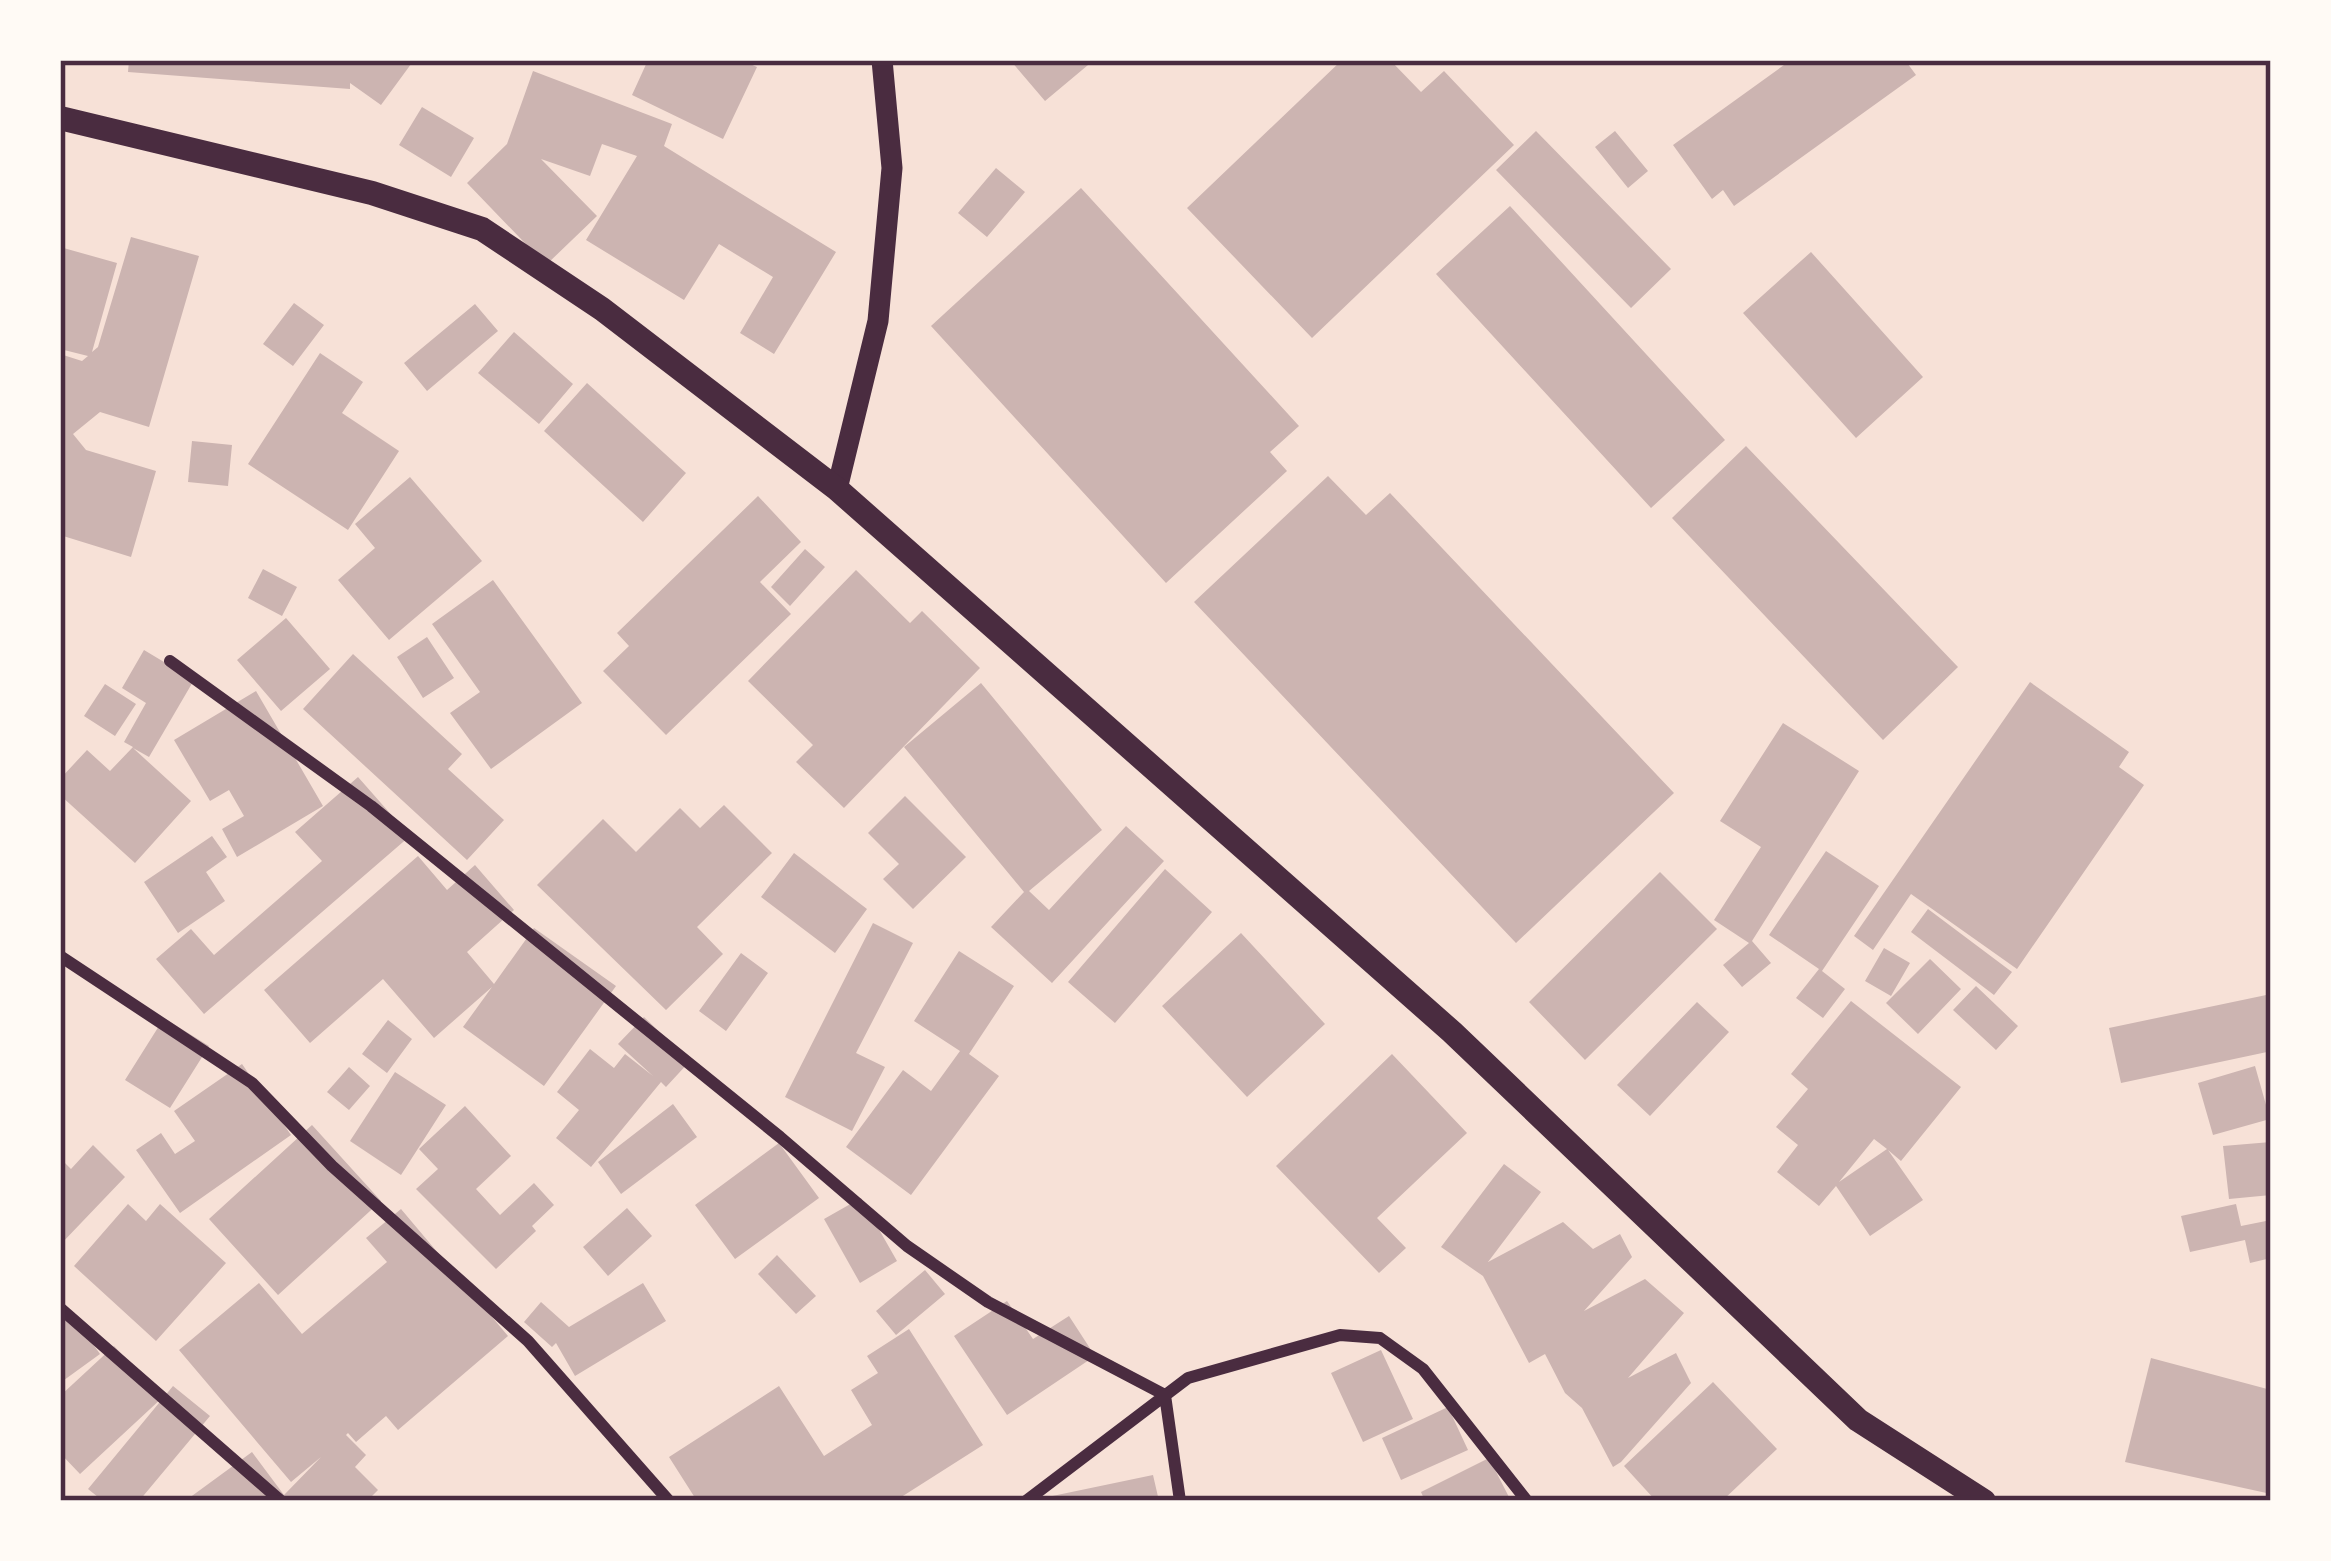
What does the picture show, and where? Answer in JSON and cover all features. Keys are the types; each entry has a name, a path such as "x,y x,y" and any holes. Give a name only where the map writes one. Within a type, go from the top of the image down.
{"main road":[{"path":"60,118 372,193 482,229 602,308 837,489 1452,1032 1858,1420 1984,1501"}],"street":[{"path":"837,489 878,322 892,168 882,60"},
{"path":"170,661 371,806 763,1123 907,1246 988,1302 1165,1395"},
{"path":"60,956 252,1083 332,1166 527,1341 669,1501"},
{"path":"60,1308 280,1501"},
{"path":"1025,1501 1188,1378 1340,1335 1380,1338 1423,1370 1527,1501"},
{"path":"1165,1395 1180,1501"}],"building":[{"path":"129,60 414,60 381,105 350,83 350,89 128,72"},
{"path":"648,60 741,60 757,67 723,139 632,95"},
{"path":"1010,60 1094,60 1045,101"},
{"path":"1342,60 1390,60 1421,92 1444,71 1514,145 1312,338 1187,208"},
{"path":"1791,60 1905,60 1916,75 1734,206 1723,190 1712,199 1673,145"},
{"path":"533,71 672,124 664,146 836,252 774,354 740,333 773,277 719,244 684,300 586,240 637,156 602,144 590,176 541,159 597,216 546,265 467,183 507,144"},
{"path":"422,107 474,138 451,177 399,145"},
{"path":"1536,131 1671,269 1631,308 1496,170"},
{"path":"1615,131 1648,171 1628,188 1595,147"},
{"path":"996,168 1025,192 987,237 958,213"},
{"path":"1081,188 1299,426 1270,452 1287,471 1166,583 931,326"},
{"path":"1510,206 1725,440 1651,508 1436,274"},
{"path":"131,237 199,256 149,427 100,412 73,434 86,450 156,471 131,557 60,535 60,354 82,361 88,356 60,349 60,247 117,263 92,352 98,347"},
{"path":"1811,252 1923,377 1856,438 1743,313"},
{"path":"294,303 324,325 293,366 263,344"},
{"path":"475,304 498,331 427,391 404,363"},
{"path":"514,332 573,384 539,424 478,373"},
{"path":"320,353 363,382 342,413 399,451 348,530 248,464"},
{"path":"587,383 686,473 643,522 544,431"},
{"path":"192,441 232,445 228,486 188,482"},
{"path":"1746,446 1958,667 1883,740 1672,518"},
{"path":"1328,476 1366,515 1390,493 1674,793 1516,943 1194,602"},
{"path":"410,477 482,561 389,640 338,580 375,548 355,524"},
{"path":"758,496 801,542 760,582 791,614 666,735 603,671 629,646 617,633"},
{"path":"805,549 825,567 790,606 771,587"},
{"path":"263,569 297,587 282,616 248,598"},
{"path":"856,570 910,623 922,611 980,668 844,808 796,762 813,745 748,681"},
{"path":"493,580 582,703 491,769 450,713 480,692 432,624"},
{"path":"286,618 330,669 281,711 237,660"},
{"path":"427,637 454,678 423,698 397,657"},
{"path":"144,650 194,680 149,757 133,748 191,801 135,863 60,795 60,779 87,750 110,771 133,747 124,742 146,703 122,688"},
{"path":"353,654 462,754 448,769 504,820 467,860 303,709"},
{"path":"2030,682 2129,752 2119,767 2144,785 2017,969 1911,894 1873,950 1854,936"},
{"path":"981,683 1102,830 1029,891 1049,910 1126,826 1164,861 1052,983 991,927 1024,892 904,747"},
{"path":"105,684 136,704 115,736 84,716"},
{"path":"256,691 323,806 237,857 222,829 244,816 229,790 210,801 174,740"},
{"path":"1783,723 1859,771 1752,941 1771,963 1742,987 1723,965 1749,943 1714,920 1761,847 1720,821"},
{"path":"358,777 410,836 204,1014 156,959 191,929 214,955 322,861 295,832"},
{"path":"905,796 966,857 913,909 883,879 899,864 868,833"},
{"path":"724,805 772,853 697,927 723,954 666,1010 537,885 603,819 636,852 680,808 700,828"},
{"path":"212,836 227,857 206,872 225,901 178,933 144,882"},
{"path":"1826,851 1879,886 1822,971 1845,989 1823,1018 1796,998 1819,969 1769,935"},
{"path":"794,853 867,909 835,953 761,897"},
{"path":"418,856 447,890 475,865 514,910 467,952 494,984 534,928 616,986 544,1086 463,1027 492,987 434,1038 383,979 310,1043 264,990"},
{"path":"1165,869 1212,912 1115,1023 1068,982"},
{"path":"1660,872 1717,929 1585,1060 1529,1002"},
{"path":"1928,909 2012,972 1994,995 1911,932"},
{"path":"873,923 913,943 856,1053 885,1067 852,1131 785,1097"},
{"path":"1241,933 1325,1024 1247,1097 1162,1006"},
{"path":"1884,948 1910,963 1891,996 1865,981"},
{"path":"959,951 1014,986 969,1054 999,1076 911,1195 846,1147 903,1070 931,1091 960,1051 914,1021"},
{"path":"741,953 768,973 726,1031 699,1011"},
{"path":"1930,959 1961,989 1918,1034 1886,1003"},
{"path":"1976,986 2018,1026 1996,1050 1953,1010"},
{"path":"2271,994 2271,1062 2267,1052 2121,1083 2109,1028"},
{"path":"1851,1001 1961,1087 1901,1161 1888,1150 1923,1200 1870,1236 1836,1186 1819,1206 1777,1172 1798,1145 1776,1127 1808,1089 1791,1074","holes":["1874,1139 1887,1149 1839,1182"]},
{"path":"1697,1002 1729,1032 1650,1116 1617,1085"},
{"path":"644,1017 690,1061 666,1087 661,1082 591,1167 556,1138 579,1110 557,1092 590,1049 614,1068 625,1054 653,1076 618,1044"},
{"path":"164,1018 209,1046 170,1108 125,1080"},
{"path":"388,1020 412,1039 387,1073 362,1054"},
{"path":"1392,1054 1467,1133 1377,1218 1406,1248 1379,1273 1276,1166"},
{"path":"242,1064 291,1135 180,1213 136,1150 161,1133 175,1154 195,1141 174,1111"},
{"path":"2255,1066 2270,1119 2213,1135 2198,1083"},
{"path":"349,1067 370,1086 349,1110 327,1092"},
{"path":"395,1072 446,1105 401,1175 350,1141"},
{"path":"673,1104 697,1137 621,1194 598,1162"},
{"path":"465,1106 511,1156 476,1189 500,1215 534,1183 554,1205 532,1226 536,1231 496,1269 416,1189 438,1169 419,1149"},
{"path":"312,1125 381,1201 278,1295 209,1219"},
{"path":"2271,1142 2271,1195 2229,1199 2223,1146"},
{"path":"779,1143 819,1198 735,1259 695,1205"},
{"path":"93,1145 125,1177 60,1245 60,1158 71,1169"},
{"path":"1504,1164 1541,1192 1488,1262 1563,1222 1593,1249 1620,1234 1632,1257 1584,1311 1645,1279 1684,1313 1628,1378 1676,1353 1691,1383 1613,1467 1582,1408 1565,1393 1545,1354 1529,1363 1483,1276 1441,1247"},
{"path":"861,1198 897,1261 860,1283 824,1219"},
{"path":"128,1204 146,1221 160,1204 226,1263 156,1341 74,1266"},
{"path":"2236,1204 2241,1226 2271,1220 2271,1258 2250,1263 2245,1240 2190,1252 2181,1216"},
{"path":"627,1208 652,1236 608,1276 583,1247"},
{"path":"401,1209 508,1336 398,1430 386,1416 356,1442 346,1435 366,1455 355,1467 378,1490 367,1501 185,1501 252,1452 284,1495 321,1457 291,1482 179,1350 259,1283 302,1334 387,1262 366,1238"},
{"path":"777,1255 816,1296 796,1314 758,1274"},
{"path":"925,1270 945,1294 896,1335 876,1311"},
{"path":"643,1283 666,1321 575,1376 556,1343 552,1347 524,1322 541,1302 569,1327"},
{"path":"1007,1301 1033,1339 1069,1316 1095,1356 1007,1415 954,1336"},
{"path":"72,1315 100,1354 60,1383 60,1323"},
{"path":"909,1329 983,1445 895,1501 697,1501 669,1457 779,1386 824,1456 872,1425 851,1390 878,1373 867,1356"},
{"path":"114,1346 163,1397 80,1474 60,1453 60,1396"},
{"path":"1381,1350 1413,1419 1363,1442 1331,1373"},
{"path":"2151,1358 2271,1390 2271,1494 2125,1462"},
{"path":"1713,1382 1777,1449 1722,1501 1656,1501 1624,1466"},
{"path":"173,1386 210,1416 139,1501 103,1501 88,1489"},
{"path":"1448,1407 1468,1450 1401,1480 1382,1438"},
{"path":"1489,1458 1511,1501 1425,1501 1421,1492"},
{"path":"1153,1475 1159,1501 1038,1501 1038,1499"}]}
